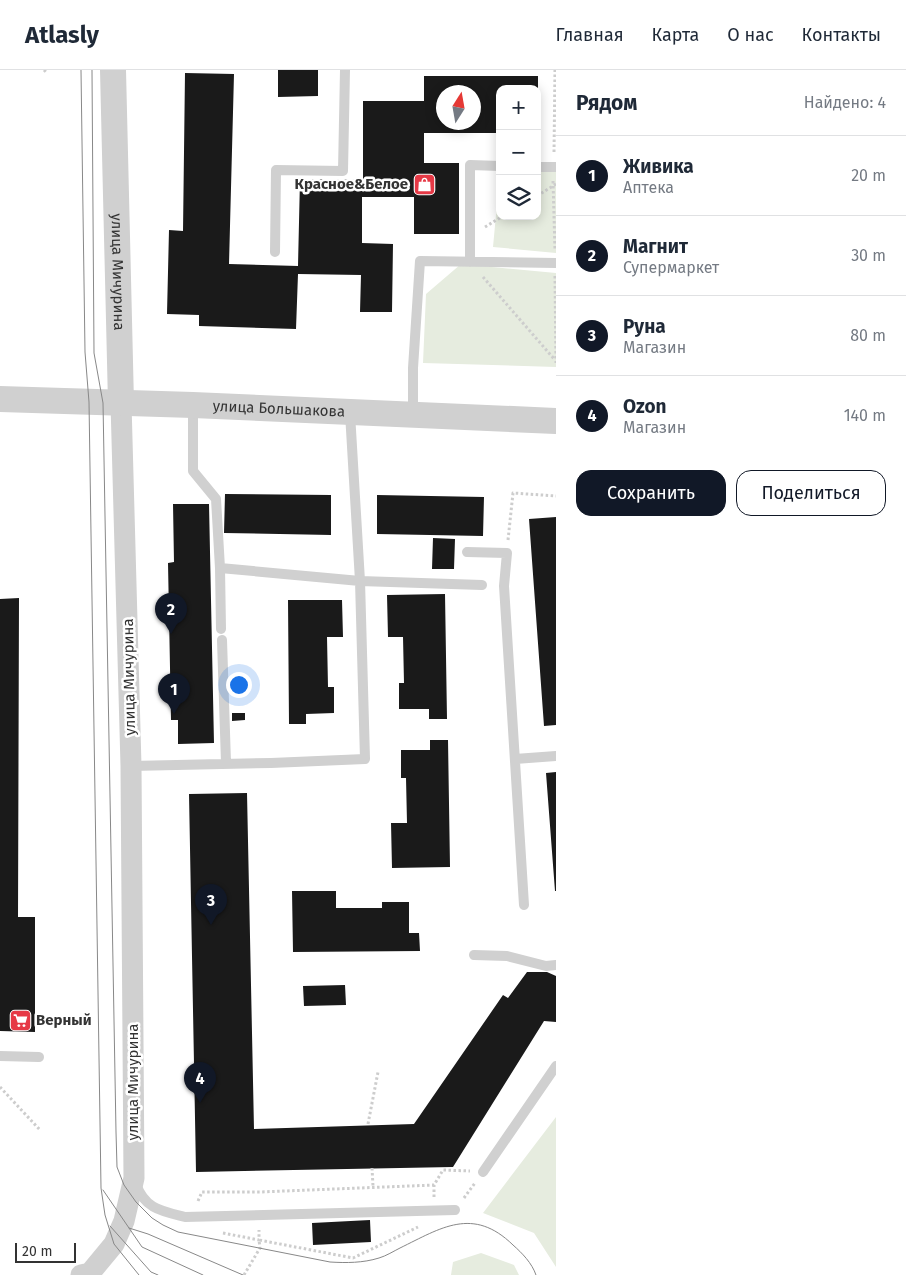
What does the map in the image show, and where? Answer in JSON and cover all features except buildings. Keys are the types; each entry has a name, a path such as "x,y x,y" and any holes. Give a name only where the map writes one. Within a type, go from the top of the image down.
{"street":[{"name":"улица Мичурина","path":"85,1274 114,1244 124,1221 134,1178 130,766 112,70"},
{"name":"улица Большакова","path":"0,399 193,405 556,421"}],"lane":[{"path":"275,252 276,170 343,171 345,70"},
{"path":"470,262 470,165 496,166"},
{"path":"541,167 555,167"},
{"path":"413,414 412,368 420,261 556,263"},
{"path":"193,405 193,471 216,499 226,763"},
{"path":"130,766 365,759 360,581 350,412"},
{"path":"467,552 507,553 504,586 524,905"},
{"path":"220,568 360,581 482,585"},
{"path":"515,759 556,756"},
{"path":"474,956 507,956 546,966 556,965"},
{"path":"0,1056 39,1057"},
{"path":"483,1172 556,1066"},
{"path":"134,1178 140,1196 153,1208 185,1217 455,1210"}],"path":[{"path":"555,70 555,167"},
{"path":"541,193 556,184"},
{"path":"470,262 555,360"},
{"path":"507,553 513,493 556,496"},
{"path":"368,1124 378,1072"},
{"path":"0,1087 40,1130"},
{"path":"372,1168 373,1186"},
{"path":"433,1210 434,1185 443,1170 457,1170"},
{"path":"196,1204 202,1192 260,1192 434,1185"},
{"path":"244,1275 260,1248 259,1240 353,1258"}],"shaded area":[{"path":"541,172 556,172 556,253 493,247 496,215 496,220 541,220"},
{"path":"461,264 556,273 556,367 423,363 426,294"},
{"path":"556,1117 556,1267 534,1233 483,1213"},
{"path":"481,1253 514,1265 519,1275 451,1275 453,1262"}],"tram line":[{"path":"81,70 85,352 89,402 101,1188 105,1215 114,1244 139,1275"},
{"path":"92,70 94,353 103,403 117,1167 124,1185 136,1202 152,1218 178,1232 330,1262 348,1262 379,1258 443,1228 457,1224 470,1224 484,1226 498,1233 523,1255 532,1266 536,1275"},
{"path":"103,1190 142,1247 203,1275"},
{"path":"110,1226 151,1272 158,1275"},
{"path":"129,1228 148,1234 243,1275"}],"place":[{"name":"Красное&Белое","path":"424,184"},
{"name":"Магнит","path":"171,634"},
{"name":"Живика","path":"174,714"},
{"name":"Руна","path":"211,925"},
{"name":"Верный","path":"20,1020"},
{"name":"Ozon","path":"200,1103"}]}
